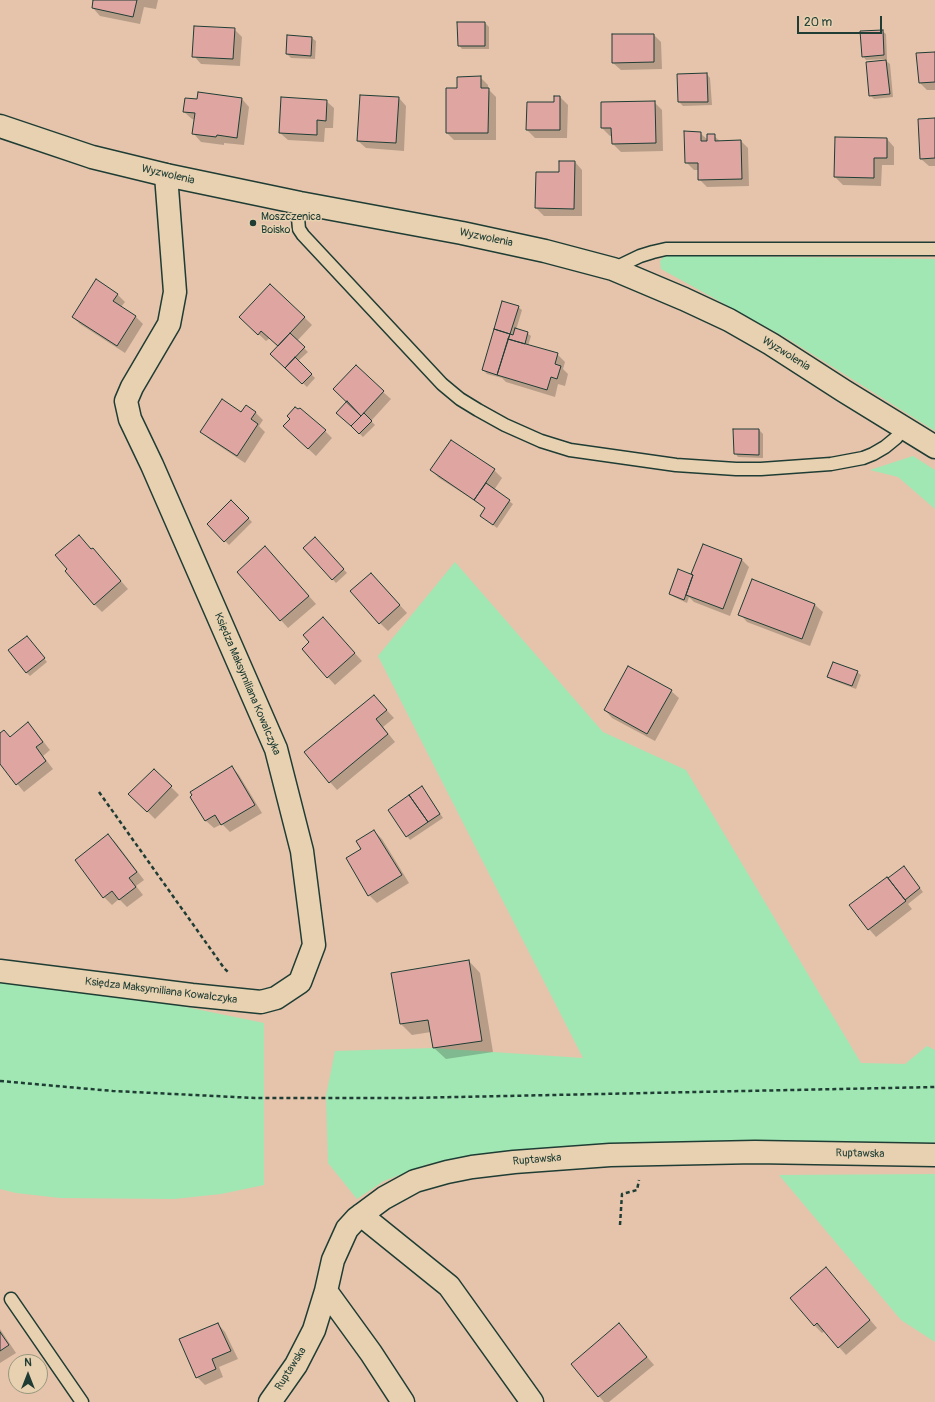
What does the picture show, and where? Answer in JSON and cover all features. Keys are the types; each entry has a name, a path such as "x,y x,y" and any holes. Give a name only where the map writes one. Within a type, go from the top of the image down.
{"street":[{"name":"Wyzwolenia","path":"0,126 92,157 166,176 515,244 613,269 729,320 771,344 935,447"},
{"name":"Księdza Maksymiliana Kowalczyka","path":"0,971 192,996 261,1002 276,998 300,982 314,945 302,850 276,749 152,465 130,419 126,401 132,387 169,324 175,292 166,176"},
{"name":"Ruptawska","path":"270,1402 296,1365 314,1330 326,1291 332,1260 347,1230 360,1215 384,1198 415,1181 472,1167 514,1162 610,1155 755,1152 935,1155"},
{"path":"360,1215 449,1286 532,1402"},
{"path":"326,1291 371,1353 403,1402"}],"lane":[{"path":"300,203 298,218 299,229 303,235 442,384 460,399 505,425 541,441 570,450 676,465 761,469 832,464 863,458 873,454 896,438 904,428"},
{"path":"613,269 640,256 666,249 935,249"},
{"path":"11,1299 82,1402"}],"path":[{"path":"100,792 229,973"},
{"path":"0,1081 113,1091 262,1098 409,1098 935,1087"},
{"path":"620,1225 622,1194 637,1190 643,1154"}],"green space":[{"path":"665,255 935,259 935,431 788,339 661,269 660,261"},
{"path":"913,456 935,470 935,509 898,477 870,470"},
{"path":"455,562 603,732 686,770 861,1063 905,1064 927,1046 935,1050 935,1143 738,1141 642,1143 506,1151 428,1164 384,1181 357,1199 328,1163 326,1096 335,1051 433,1048 583,1058 378,656"},
{"path":"0,980 152,1000 264,1023 264,1185 221,1194 174,1199 60,1198 16,1193 0,1189"},
{"path":"935,1174 935,1342 901,1320 779,1175"}],"building":[{"path":"93,0 137,0 133,17 92,8"},
{"path":"457,22 485,22 485,46 458,46"},
{"path":"194,26 235,28 233,59 192,57"},
{"path":"883,30 884,55 862,57 860,31"},
{"path":"612,34 654,34 654,62 612,63"},
{"path":"287,35 312,37 311,56 286,54"},
{"path":"935,52 935,82 919,83 916,53"},
{"path":"886,60 890,94 869,96 866,62"},
{"path":"707,73 708,102 678,102 677,74"},
{"path":"481,76 481,88 489,88 488,133 446,133 446,88 457,88 457,77"},
{"path":"198,92 242,98 237,138 217,135 216,137 192,134 195,113 183,112 185,98 197,99"},
{"path":"360,95 399,97 396,143 357,141"},
{"path":"554,96 560,96 560,130 526,130 527,102 554,102"},
{"path":"281,97 327,100 326,121 317,120 317,135 279,133"},
{"path":"655,101 656,143 612,144 611,128 601,128 601,102"},
{"path":"935,118 935,158 920,159 918,119"},
{"path":"684,131 701,132 701,141 707,141 707,134 715,134 715,141 741,140 742,179 698,180 698,163 685,163"},
{"path":"835,137 887,138 887,158 874,158 874,178 834,177"},
{"path":"559,161 575,161 574,209 535,208 536,172 559,172"},
{"path":"96,279 118,294 113,301 136,316 117,346 72,317"},
{"path":"270,284 305,317 278,346 261,331 258,335 239,317"},
{"path":"502,301 519,306 510,334 494,329"},
{"path":"515,328 528,332 525,344 508,339 510,334 513,335"},
{"path":"494,329 510,334 497,375 482,370"},
{"path":"290,333 305,347 285,368 270,354"},
{"path":"508,339 558,353 555,364 561,366 557,379 551,377 547,390 497,375"},
{"path":"295,357 312,374 302,384 285,368"},
{"path":"356,365 384,391 361,416 333,389"},
{"path":"222,399 241,412 246,405 256,412 251,419 258,424 237,456 200,432"},
{"path":"347,401 361,416 351,426 336,413"},
{"path":"295,407 298,409 300,408 326,430 308,449 283,426 290,419 287,416"},
{"path":"364,413 372,421 359,434 351,426"},
{"path":"733,429 759,429 759,455 734,454"},
{"path":"451,440 495,469 474,500 430,470"},
{"path":"486,483 510,500 493,525 480,516 485,508 474,500"},
{"path":"231,500 249,518 224,542 207,524"},
{"path":"79,535 91,549 93,548 121,581 94,605 65,571 67,569 55,555"},
{"path":"315,537 344,569 332,580 303,548"},
{"path":"703,544 742,559 723,609 686,595 693,575 691,574"},
{"path":"265,546 309,596 280,621 237,572"},
{"path":"678,569 693,575 684,600 669,594"},
{"path":"371,573 400,605 379,624 350,591"},
{"path":"752,579 815,604 802,639 738,615"},
{"path":"323,617 355,653 327,678 302,649 309,642 303,635"},
{"path":"27,636 45,658 26,673 8,650"},
{"path":"833,662 858,671 852,686 827,677"},
{"path":"628,666 672,690 647,734 604,710"},
{"path":"374,695 387,710 376,719 388,734 329,783 304,752"},
{"path":"28,722 43,742 36,747 46,761 16,785 0,764 0,733 4,730 10,737"},
{"path":"232,766 255,805 221,825 215,815 205,821 190,797 192,795 190,792"},
{"path":"154,769 172,786 147,812 128,794"},
{"path":"422,786 440,814 428,822 409,795"},
{"path":"409,795 428,822 406,837 388,810"},
{"path":"374,830 402,875 368,896 346,858 361,849 356,841"},
{"path":"108,834 137,872 129,878 136,887 119,900 112,891 103,898 75,860"},
{"path":"904,866 920,888 905,900 888,878"},
{"path":"887,877 906,901 868,930 849,905"},
{"path":"469,960 482,1041 433,1048 428,1020 400,1024 391,973"},
{"path":"826,1267 870,1320 838,1348 817,1323 814,1326 790,1298"},
{"path":"218,1323 231,1351 212,1359 216,1369 196,1378 179,1339"},
{"path":"619,1323 647,1357 598,1397 571,1364"},
{"path":"0,1332 9,1345 0,1351"}],"place":[{"name":"Moszczenica Boisko","path":"253,223"}]}
